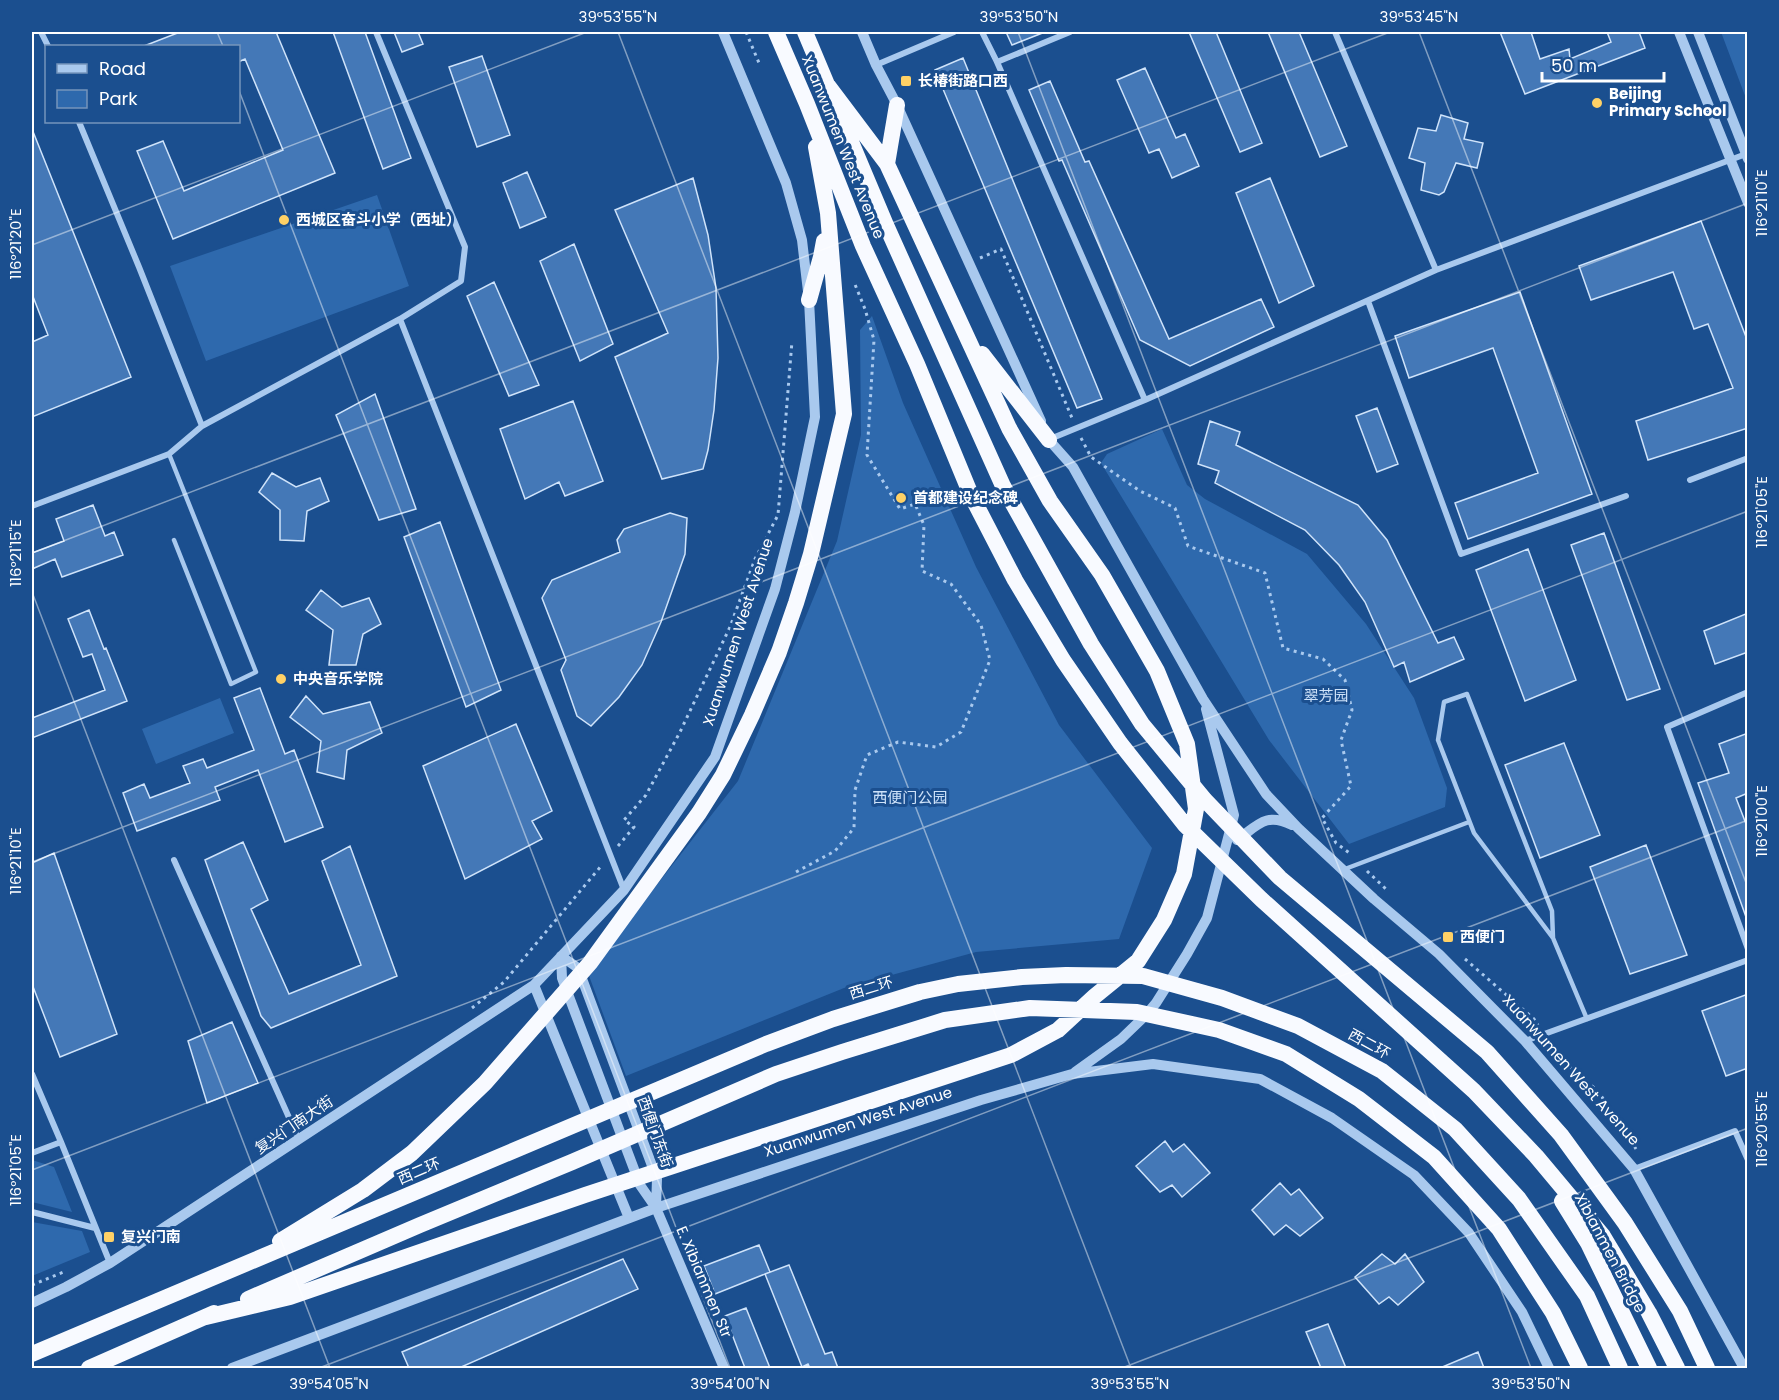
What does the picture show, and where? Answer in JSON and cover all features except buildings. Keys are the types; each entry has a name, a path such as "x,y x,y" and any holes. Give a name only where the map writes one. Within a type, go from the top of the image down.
{"highway":[{"name":"Xuanwumen West Avenue","path":"776,32 863,246 917,364 971,495 1015,580 1063,660 1120,743 1185,825 1269,907 1474,1091 1536,1156 1603,1236 1650,1312 1677,1368"},
{"name":"Xuanwumen West Avenue","path":"805,32 886,225 1003,486 1091,644 1142,724 1204,800 1280,878 1487,1052 1553,1127 1625,1223 1680,1311 1707,1368"},
{"path":"206,1317 291,1297 671,1167 1011,1055 1058,1030 1138,961 1164,920 1184,874 1197,809 1187,744 1166,692 1157,671 1102,575 1050,501 1014,437 887,164 824,79"},
{"path":"230,1271 363,1190 412,1153 485,1083 590,963 699,813 723,775 752,716 779,652 796,603 811,554 844,414 828,213 807,104"},
{"path":"887,164 897,105"},
{"path":"809,300 821,257 828,213"},
{"path":"963,329 1049,440"},
{"name":"西二环","path":"32,1354 766,1044 833,1019 920,992 958,984 1022,977 1143,975 1222,998 1298,1026 1382,1071 1455,1129 1519,1199 1587,1296 1620,1368"},
{"path":"89,1368 776,1074 945,1020 1030,1008 1137,1012 1219,1029 1286,1054 1359,1099 1434,1157 1499,1228 1554,1313 1580,1368"},
{"name":"Xibianmen Bridge","path":"1536,1156 1588,1243 1649,1368"}],"street":[{"path":"32,506 169,454 202,426 400,319 460,281 465,247 376,32"},
{"name":"Xuanwumen West Avenue","path":"561,956 624,890 715,757 775,589 795,512 815,417 809,300 802,240 786,183 723,32"},
{"name":"Xuanwumen West Avenue","path":"862,32 1049,440 1073,467 1203,699 1266,794 1343,870 1439,954 1526,1041 1634,1169 1744,1368"},
{"path":"876,65 954,32"},
{"path":"982,32 1145,400"},
{"path":"997,62 1070,32"},
{"path":"1335,32 1436,270"},
{"path":"1679,32 1748,203"},
{"path":"1049,440 1145,400 1436,270 1729,160 1747,156 1698,32"},
{"path":"79,123 202,426"},
{"path":"1368,301 1461,554 1626,496"},
{"path":"400,319 624,890"},
{"path":"1690,480 1748,458"},
{"path":"1748,692 1667,727 1748,949"},
{"name":"Xuanwumen West Avenue","path":"1072,1074 1136,1026 1156,1003 1207,918 1234,815 1203,699"},
{"path":"1225,848 1266,820 1280,819 1298,828"},
{"path":"174,860 299,1140"},
{"path":"232,1368 656,1208 640,1185 562,978 561,956"},
{"name":"复兴门南大街","path":"32,1303 110,1263 299,1140 534,985 561,956"},
{"name":"西便门东街","path":"561,956 578,968 657,1179 656,1208"},
{"path":"1526,1041 1748,960"},
{"path":"534,985 629,1218"},
{"name":"Xuanwumen West Avenue","path":"656,1208 981,1100 1072,1074 1153,1064 1260,1079 1332,1118 1414,1175 1469,1233 1522,1312 1549,1368"},
{"path":"32,1074 110,1263"},
{"path":"1634,1169 1735,1131 1748,1160"},
{"path":"32,1153 61,1142"},
{"name":"E. Xibianmen Str","path":"656,1208 724,1368"},
{"path":"32,1212 95,1228"}],"lane":[{"path":"169,454 256,672 231,684 174,540"},
{"path":"1553,938 1552,911 1467,694 1444,702 1438,740 1469,822 1474,833 1553,938 1587,1019"},
{"path":"1343,870 1469,822"}],"path":[{"path":"746,32 759,63"},
{"path":"969,263 1001,249 1091,457 1140,491 1175,508 1188,546 1264,573 1283,648 1323,659 1345,680 1352,710 1341,740 1351,786 1322,818 1336,843 1360,863 1393,897"},
{"path":"796,872 835,851 854,828 855,790 867,755 898,742 936,747 961,732 990,660 981,625 951,584 922,571 924,525 915,504 900,509 867,455 874,340 854,282"},
{"path":"468,1011 504,982 634,827 624,820 646,795 680,732 730,627 755,559 778,515 792,340"},
{"path":"1463,958 1534,1019 1564,1062 1598,1091 1646,1165"},
{"path":"32,1285 67,1270"}],"green space":[{"path":"1721,32 1747,32 1747,101"},
{"path":"377,195 409,286 206,361 170,266"},
{"name":"西便门公园","path":"872,316 903,403 976,567 1059,725 1152,848 1119,939 976,952 844,988 626,1076 588,973 738,781 837,541 861,435 860,330"},
{"name":"翠芳园","path":"1162,429 1187,485 1205,499 1307,554 1366,624 1414,698 1447,788 1445,807 1349,844 1269,740 1101,463 1107,454"},
{"path":"220,698 234,733 156,764 142,729"},
{"path":"32,1160 54,1167 72,1212 32,1202"},
{"path":"32,1222 82,1231 90,1252 32,1276"}],"place":[{"name":"长椿街路口西","path":"906,81"},
{"name":"Beijing Primary School","path":"1597,103"},
{"name":"西城区奋斗小学（西址）","path":"284,220"},
{"name":"首都建设纪念碑","path":"901,498"},
{"name":"中央音乐学院","path":"281,679"},
{"name":"西便门","path":"1448,937"},
{"name":"复兴门南","path":"109,1237"}]}
